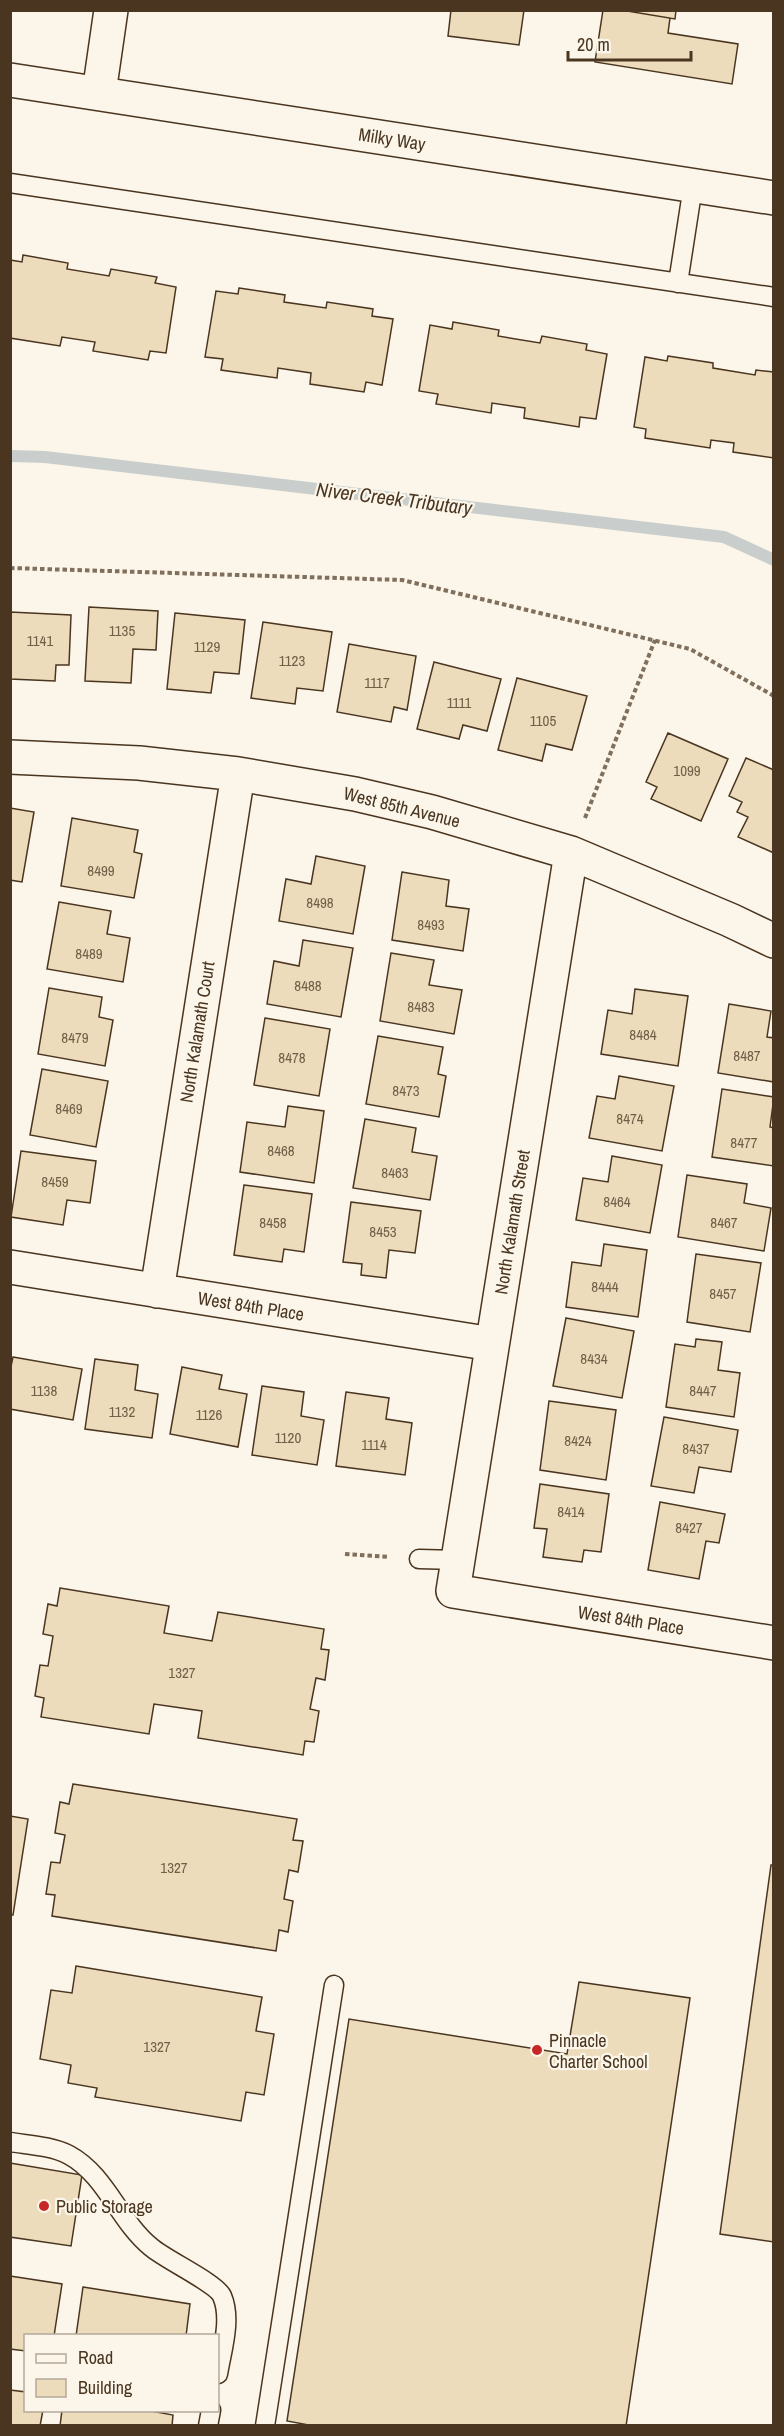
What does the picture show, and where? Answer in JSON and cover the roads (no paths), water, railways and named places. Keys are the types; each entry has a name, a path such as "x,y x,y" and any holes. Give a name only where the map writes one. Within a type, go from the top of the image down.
{"street":[{"path":"99,93 111,10"},
{"name":"Milky Way","path":"10,80 774,198"},
{"name":"West 85th Avenue","path":"10,757 139,763 238,774 355,794 421,810 571,854 730,920 774,941"},
{"name":"North Kalamath Court","path":"157,1291 238,774"},
{"name":"North Kalamath Street","path":"455,1576 571,854"},
{"name":"West 84th Place","path":"10,1267 492,1344"},
{"name":"West 84th Place","path":"455,1576 774,1643"}],"lane":[{"path":"10,183 678,283 773,293"},
{"path":"678,283 693,186"},
{"path":"419,1558 455,1576"},
{"path":"265,2426 334,1985"},
{"path":"10,2142 56,2150 69,2155 92,2172 126,2220 147,2244 222,2294 226,2309 219,2368"}],"waterway":[{"name":"Niver Creek Tributary","path":"10,456 45,457 724,537 774,560"}],"place":[{"name":"Pinnacle Charter School","path":"537,2050"},
{"name":"Public Storage","path":"44,2206"}]}
